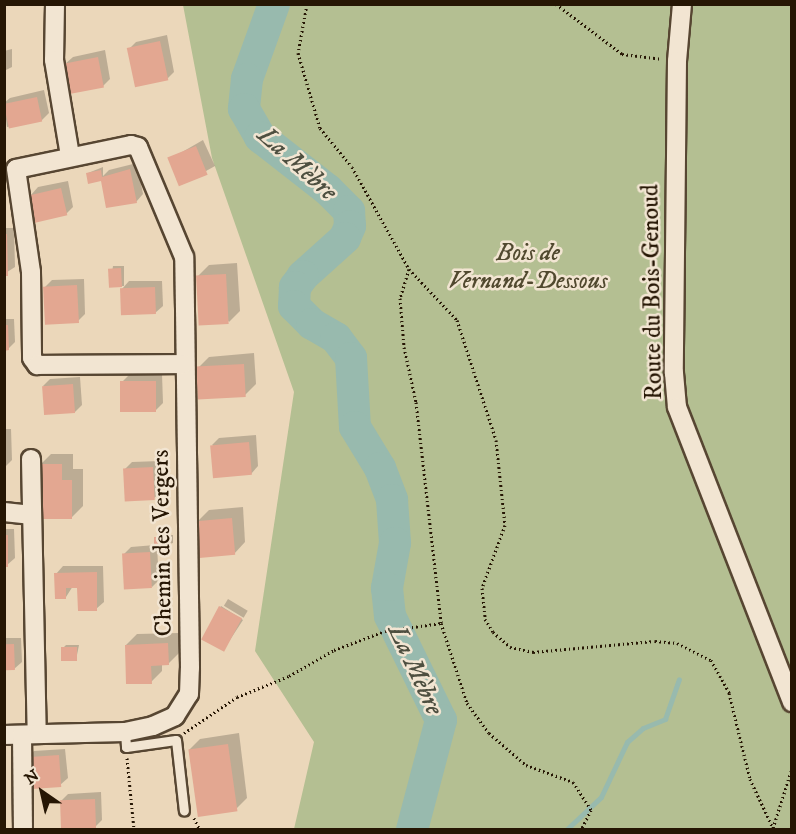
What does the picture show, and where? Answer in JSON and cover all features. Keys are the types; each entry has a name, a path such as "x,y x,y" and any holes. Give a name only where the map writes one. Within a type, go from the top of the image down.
{"street":[{"path":"56,4 54,60 70,156"},
{"name":"Route du Bois-Genoud","path":"682,4 677,61 674,373 677,407 792,702"},
{"name":"Chemin des Vergers","path":"126,739 175,716 189,694 184,257 142,152 131,145 22,165 14,176 31,272 32,358 43,367 184,364"},
{"path":"23,830 21,735 32,515 32,459"},
{"path":"4,512 32,515"},
{"path":"21,735 126,739"}],"lane":[{"path":"126,739 176,740 184,811"}],"path":[{"path":"307,4 298,53 320,128 352,167 409,269 457,320 496,440 505,525 482,588 485,619 493,632 510,647 533,652 655,641 677,644 711,660 729,693 750,779 773,829"},
{"path":"556,4 622,54 677,61"},
{"path":"409,269 400,298 403,337 416,402 441,623 467,703 489,733 526,765 573,782 587,800 591,810 581,830"},
{"path":"176,740 237,697 385,631 441,623"},
{"path":"126,739 134,830"},
{"path":"773,829 792,768"}],"green space":[{"name":"Bois de Vernand-Dessous","path":"183,5 791,5 791,829 294,829 314,742 255,651 294,392 212,158"}],"building":[{"path":"160,41 168,80 135,87 127,48"},
{"path":"98,57 104,87 70,94 64,64"},
{"path":"37,97 42,121 9,129 4,104"},
{"path":"196,146 208,175 179,186 167,158"},
{"path":"130,169 137,203 106,208 101,181 88,184 86,173 101,170 102,177"},
{"path":"61,188 67,215 35,223 29,195"},
{"path":"5,234 7,234 8,276 5,276"},
{"path":"121,268 122,287 109,288 108,269"},
{"path":"226,274 229,324 199,326 196,276"},
{"path":"77,285 79,323 45,325 43,287"},
{"path":"155,287 156,314 121,315 120,288"},
{"path":"4,325 8,325 9,350 4,351"},
{"path":"244,364 246,397 198,399 196,367"},
{"path":"120,381 156,381 156,412 120,412"},
{"path":"73,384 75,413 44,415 42,386"},
{"path":"249,442 252,475 213,478 210,445"},
{"path":"38,464 62,464 62,480 72,480 72,519 39,519"},
{"path":"153,467 155,500 125,502 123,469"},
{"path":"232,518 235,555 199,558 196,521"},
{"path":"4,535 8,535 8,567 4,567"},
{"path":"154,537 170,537 170,548 154,548"},
{"path":"150,552 152,588 124,589 122,553"},
{"path":"97,572 97,611 78,611 77,588 66,588 66,599 55,599 54,573"},
{"path":"219,606 242,618 224,652 201,640"},
{"path":"168,643 169,665 151,666 152,684 126,684 125,645"},
{"path":"4,644 14,644 15,670 5,670"},
{"path":"61,647 77,647 77,661 61,661"},
{"path":"228,744 237,811 198,817 188,750"},
{"path":"59,755 61,787 28,789 26,757"},
{"path":"95,799 96,828 61,829 60,800"}],"waterway":[{"name":"La Mèbre","path":"274,4 247,79 244,109 260,137 328,190 349,211 350,226 345,238 303,276 295,287 294,306 312,324 336,338 351,358 355,427 380,468 392,500 395,543 387,588 390,616 441,720 412,830"},
{"path":"566,830 601,797 627,742 643,728 665,719 679,679"},
{"path":"554,830 561,830"}]}
